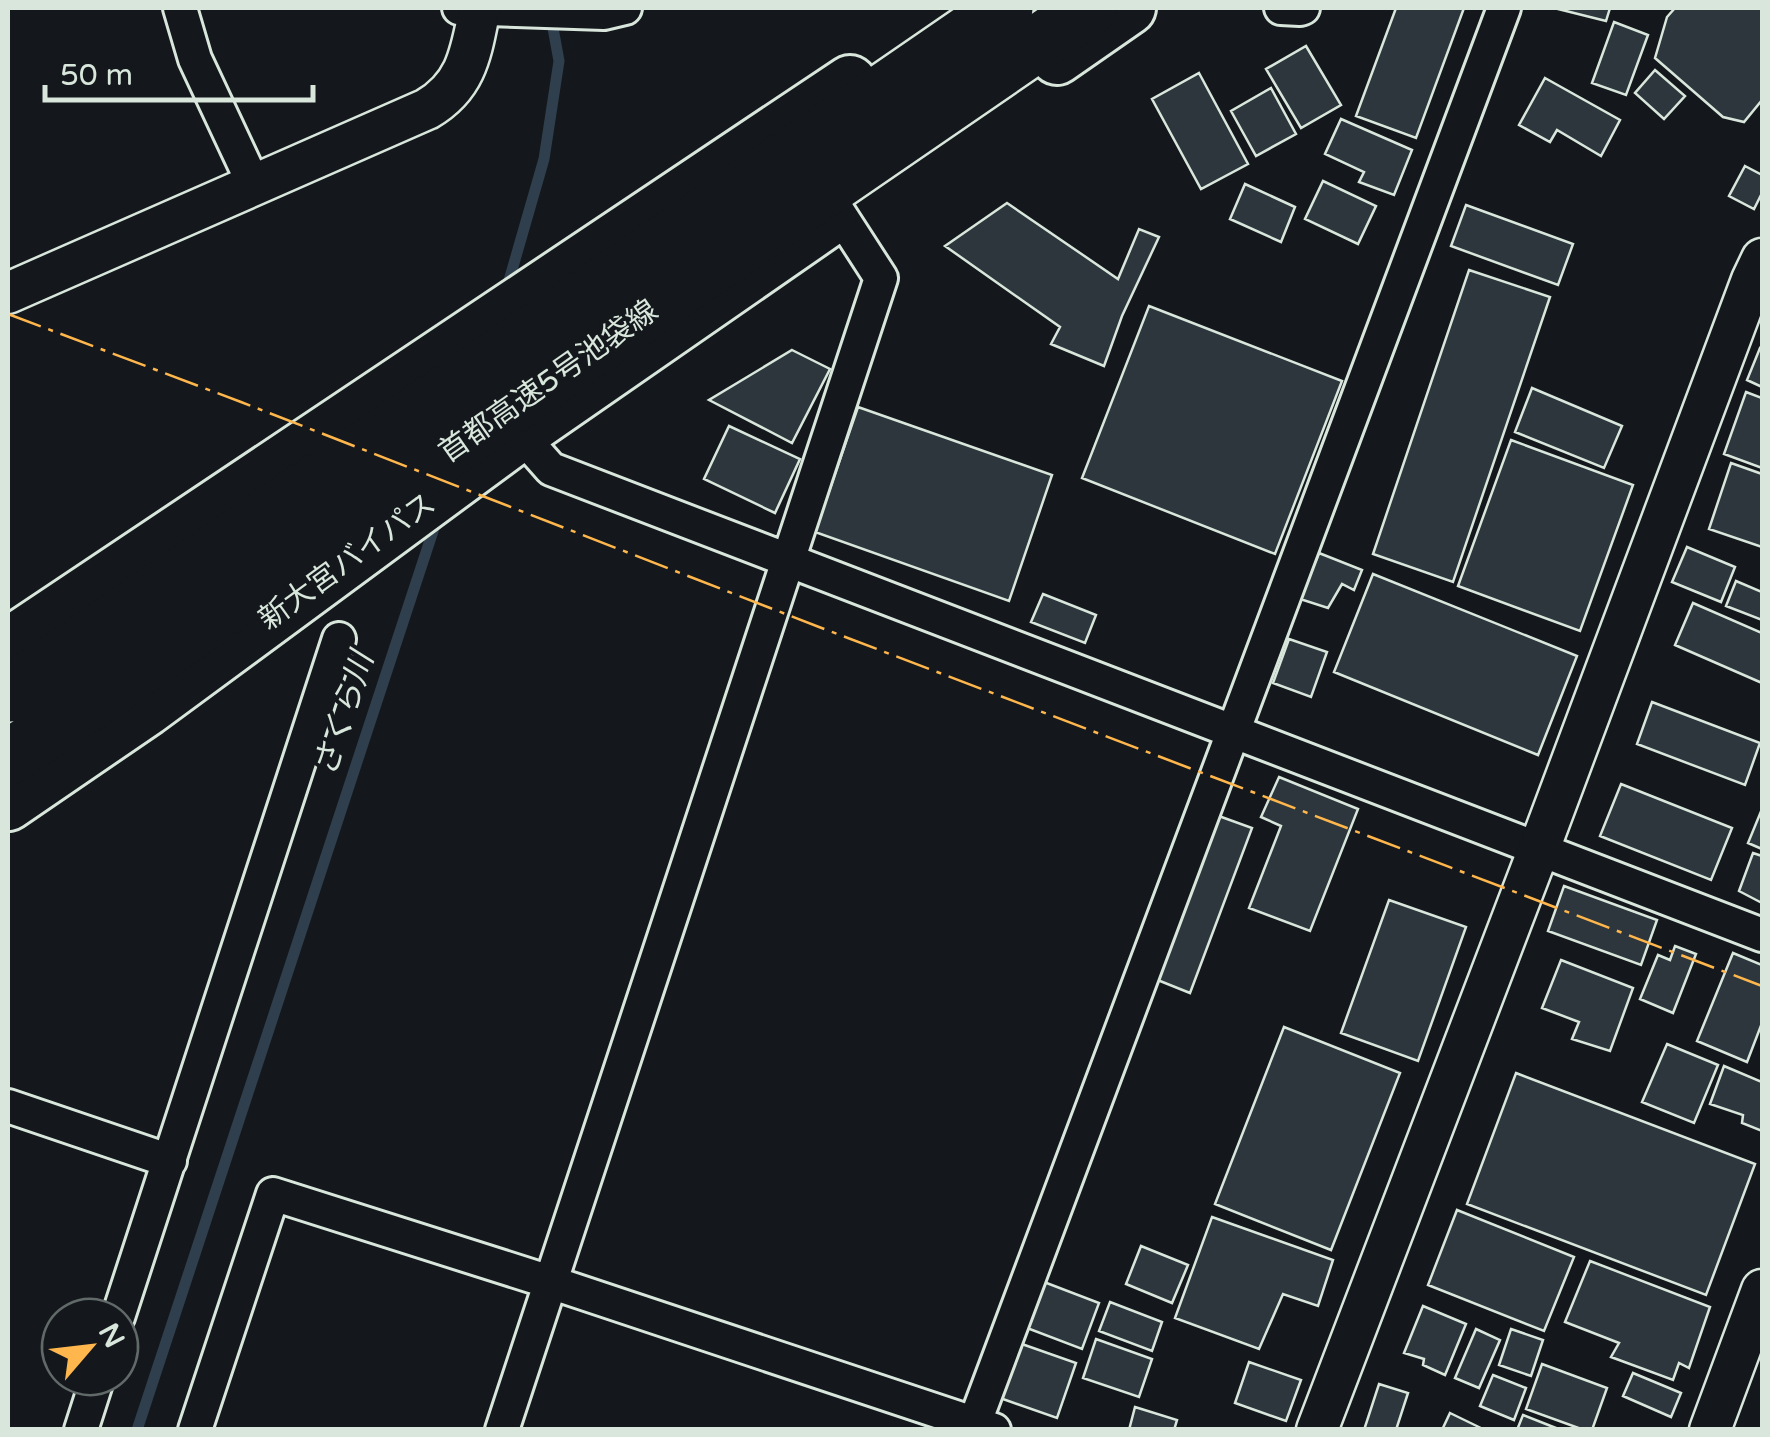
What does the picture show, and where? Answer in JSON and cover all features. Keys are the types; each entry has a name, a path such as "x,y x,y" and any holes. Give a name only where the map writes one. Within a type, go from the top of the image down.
{"highway":[{"path":"8,645 962,8"},
{"name":"首都高速5号池袋線","path":"8,694 1005,8"},
{"name":"首都高速5号池袋線","path":"8,758 1089,8"},
{"name":"新大宮バイパス","path":"8,804 146,709 520,434 1129,8"},
{"path":"1033,75 1148,8"}],"street":[{"path":"180,8 195,59 254,185"},
{"path":"459,8 602,10"},
{"path":"8,292 442,100 454,88 468,60 480,8"},
{"path":"1282,8 1303,8"},
{"path":"195,1430 273,1194 550,1282 980,1427 1504,8"},
{"path":"502,1430 881,278 839,213"},
{"path":"1318,1430 1762,259"},
{"path":"520,434 550,469 1762,935"},
{"path":"125,1297 338,639"},
{"path":"8,1106 170,1161"},
{"path":"1710,1430 1762,1290"},
{"path":"80,1430 91,1397"}],"building":[{"path":"1396,8 1464,8 1416,138 1356,116"},
{"path":"1554,8 1610,8 1606,21"},
{"path":"1675,8 1762,8 1762,100 1744,122 1723,117 1655,58 1667,17"},
{"path":"1614,22 1648,35 1626,95 1592,83"},
{"path":"1306,46 1341,105 1301,128 1266,69"},
{"path":"1655,70 1685,96 1664,119 1635,93"},
{"path":"1199,73 1248,164 1201,189 1152,99"},
{"path":"1545,78 1620,120 1601,156 1557,130 1550,142 1519,125"},
{"path":"1271,88 1296,134 1256,156 1231,111"},
{"path":"1341,119 1412,150 1394,195 1359,182 1364,172 1325,154"},
{"path":"1745,166 1762,175 1762,193 1754,209 1729,196"},
{"path":"1323,181 1376,206 1358,244 1305,219"},
{"path":"1245,184 1295,207 1281,242 1230,219"},
{"path":"1007,203 1118,279 1139,229 1159,237 1122,316 1104,366 1051,344 1060,327 945,246"},
{"path":"1466,205 1573,244 1558,285 1451,246"},
{"path":"1469,270 1550,297 1453,582 1373,554"},
{"path":"1149,306 1342,381 1275,554 1082,478"},
{"path":"1762,349 1762,387 1747,380"},
{"path":"792,350 830,369 792,443 709,400"},
{"path":"1532,388 1622,426 1604,468 1515,432"},
{"path":"1746,392 1762,398 1762,468 1724,454"},
{"path":"858,407 1052,475 1009,601 815,532"},
{"path":"729,426 800,459 775,513 704,479"},
{"path":"1511,440 1633,485 1580,631 1458,586"},
{"path":"1731,463 1762,474 1762,547 1709,529"},
{"path":"1687,547 1735,567 1721,602 1672,582"},
{"path":"1319,553 1362,570 1354,590 1342,584 1328,608 1300,599"},
{"path":"1373,574 1577,656 1538,755 1334,672"},
{"path":"1736,581 1762,592 1762,620 1726,606"},
{"path":"1043,594 1096,615 1085,643 1031,622"},
{"path":"1693,603 1762,633 1762,683 1675,645"},
{"path":"1289,639 1327,652 1311,697 1273,683"},
{"path":"1652,702 1760,743 1745,785 1637,744"},
{"path":"1279,777 1358,809 1310,931 1249,908 1281,826 1261,817"},
{"path":"1621,784 1732,828 1711,880 1600,836"},
{"path":"1762,809 1762,849 1748,843"},
{"path":"1216,815 1252,828 1190,993 1155,979"},
{"path":"1753,853 1762,856 1762,903 1739,891"},
{"path":"1564,886 1657,920 1641,965 1548,931"},
{"path":"1389,900 1466,927 1418,1061 1341,1033"},
{"path":"1675,946 1696,954 1673,1013 1640,999 1658,955 1670,960"},
{"path":"1733,953 1762,965 1762,1023 1747,1062 1697,1041"},
{"path":"1561,960 1633,988 1610,1051 1572,1039 1579,1022 1542,1008"},
{"path":"1284,1027 1400,1073 1331,1250 1215,1204"},
{"path":"1667,1044 1718,1065 1694,1123 1642,1102"},
{"path":"1724,1066 1762,1082 1762,1131 1742,1123 1743,1115 1710,1104"},
{"path":"1516,1073 1755,1164 1706,1295 1467,1204"},
{"path":"1457,1210 1574,1257 1544,1331 1428,1285"},
{"path":"1212,1217 1333,1260 1318,1306 1283,1294 1259,1349 1175,1318"},
{"path":"1141,1246 1188,1265 1172,1303 1126,1284"},
{"path":"1590,1261 1710,1307 1689,1368 1679,1363 1673,1380 1611,1357 1619,1343 1565,1322"},
{"path":"1044,1282 1099,1303 1082,1349 1027,1328"},
{"path":"1110,1302 1162,1322 1152,1351 1099,1331"},
{"path":"1423,1306 1466,1324 1445,1375 1423,1365 1424,1359 1404,1353"},
{"path":"1476,1329 1500,1340 1479,1388 1455,1378"},
{"path":"1511,1329 1543,1340 1531,1376 1499,1365"},
{"path":"1096,1339 1152,1359 1139,1397 1083,1378"},
{"path":"1019,1343 1076,1363 1057,1418 1000,1398"},
{"path":"1249,1362 1301,1380 1286,1421 1235,1403"},
{"path":"1542,1364 1607,1388 1592,1430 1526,1409"},
{"path":"1633,1373 1681,1393 1671,1417 1623,1396"},
{"path":"1493,1375 1526,1388 1514,1420 1480,1406"},
{"path":"1379,1384 1408,1393 1396,1430 1364,1430"},
{"path":"1135,1407 1177,1420 1174,1430 1129,1430"},
{"path":"1450,1413 1485,1430 1442,1430"},
{"path":"1523,1415 1561,1430 1517,1430"}],"waterway":[{"name":"さくら川","path":"506,291 544,159 559,61 551,17"},
{"name":"さくら川","path":"137,1430 437,519"}],"power":[{"path":"8,314 1762,986"}]}
